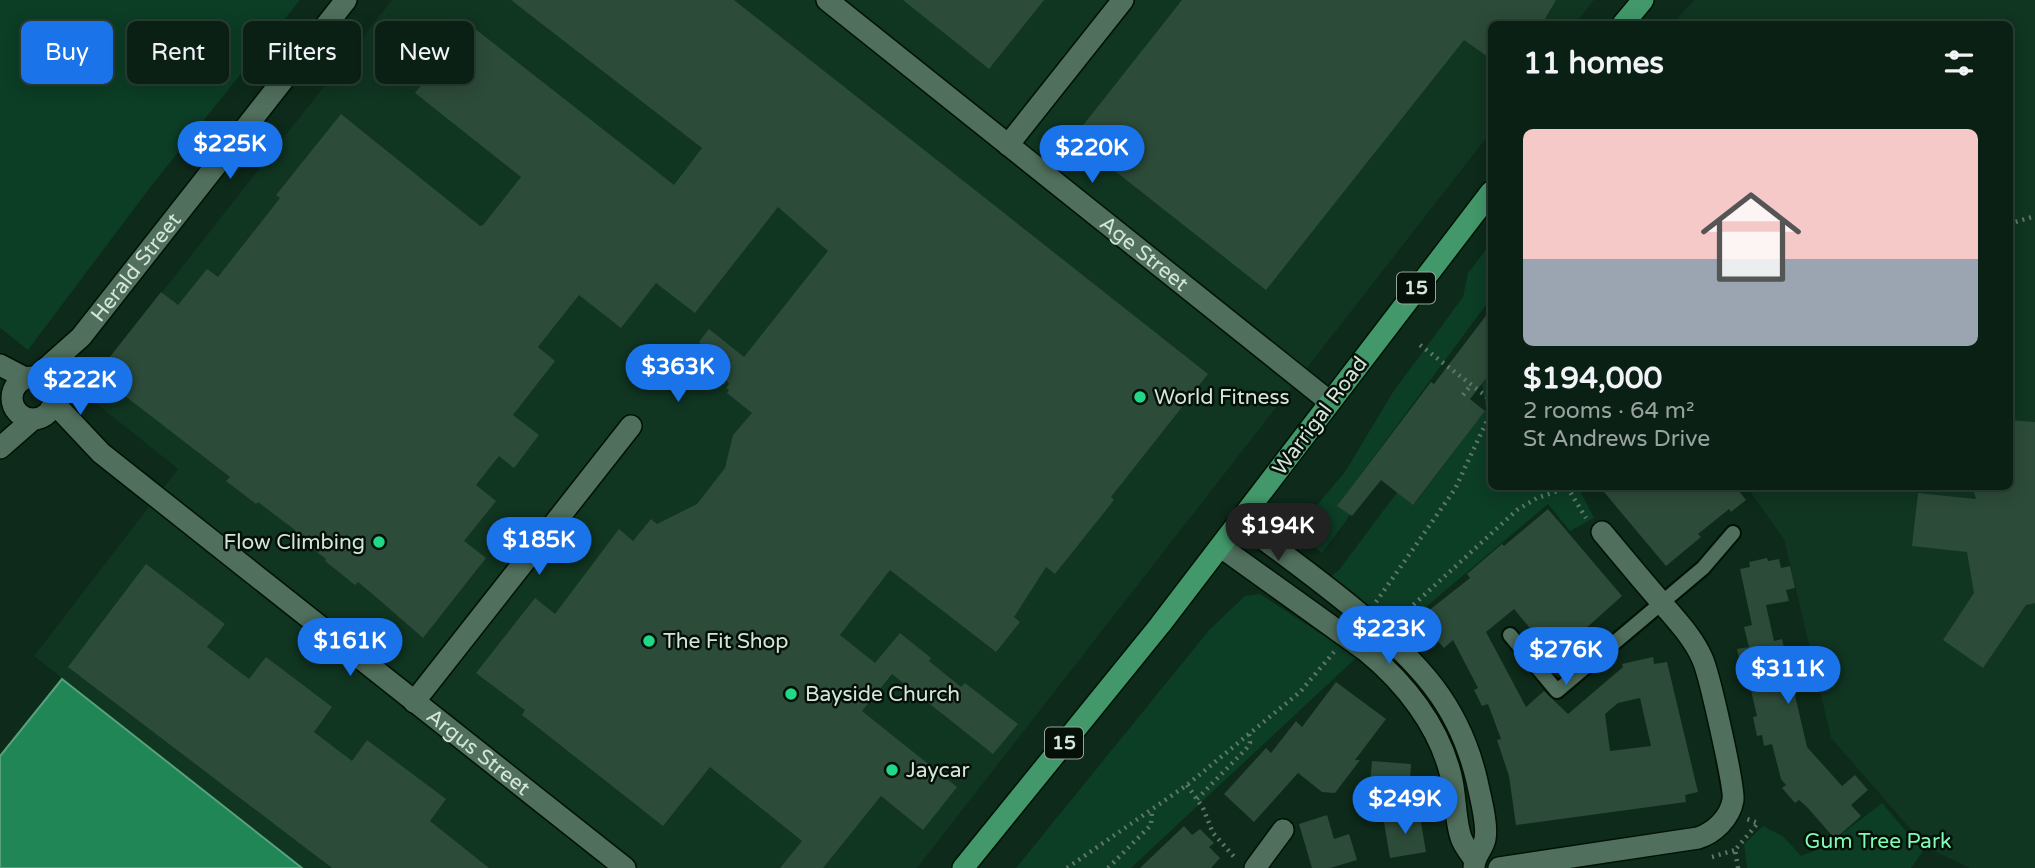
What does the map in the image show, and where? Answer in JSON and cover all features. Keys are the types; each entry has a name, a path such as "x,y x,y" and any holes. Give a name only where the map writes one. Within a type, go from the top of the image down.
{"highway":[{"path":"1626,21 1643,0"},
{"name":"Warrigal Road","path":"963,868 1109,690 1488,196"}],"street":[{"name":"Herald Street","path":"30,378 81,337 346,0"},
{"name":"Age Street","path":"827,0 1331,402"},
{"path":"1008,145 1124,0"},
{"name":"Herald Street","path":"53,397 81,337"},
{"path":"0,365 47,382 53,397 48,413 36,419 0,448"},
{"path":"0,430 8,395 16,386 30,378"},
{"path":"8,395 20,415 36,419"},
{"name":"Argus Street","path":"53,397 101,453"},
{"name":"Argus Street","path":"36,419 101,453 625,868"},
{"path":"414,702 631,426"},
{"path":"1240,522 1318,579 1391,639 1436,687 1465,739 1479,792 1485,840 1474,863"},
{"path":"1499,868 1698,838 1717,827 1728,813 1733,800 1703,659 1683,628 1602,532"},
{"path":"1220,547 1366,651 1384,666 1414,699 1443,752 1453,785 1461,839 1474,863"},
{"path":"1255,868 1283,830"}],"lane":[{"path":"1510,635 1557,691 1703,568 1733,533"}],"path":[{"path":"2013,223 2035,216"},
{"path":"1420,345 1488,398"},
{"path":"1464,395 1471,385"},
{"path":"1398,619 1517,510 1537,498 1559,490"},
{"path":"1569,490 1584,516 1602,532"},
{"path":"1378,600 1388,609"},
{"path":"1197,799 1246,749 1250,743 1249,733"},
{"path":"1067,868 1187,785 1197,799 1213,833 1245,868"},
{"path":"1108,868 1151,825 1152,811"}],"shaded area":[{"path":"392,0 1594,0 1577,21 1488,21 1488,136 917,868 302,868 34,656 178,469 93,401 93,380 326,84 361,84 361,39 375,22 375,84 474,84 474,21 375,21"},
{"path":"1694,0 2035,0 2035,868 1970,868 1927,848 1831,738 1784,539 1749,490 2013,490 2013,21 1675,21"},
{"path":"62,679 302,868 0,868 0,756"}],"green space":[{"path":"0,0 300,0 283,21 243,21 243,71 152,185 28,350 0,328"},
{"path":"1488,247 1488,302 1339,504 1351,514 1322,553 1295,531 1345,472 1393,392 1463,297 1468,273"},
{"path":"1488,376 1488,490 1580,490 1594,518 1570,531 1548,504 1395,633 1329,578 1339,570 1398,491 1415,503 1486,409 1482,384"},
{"path":"1260,594 1357,657 1131,868 1016,868 1210,629 1245,596"},
{"name":"Gum Tree Park","path":"1882,803 1923,851 1911,868 1747,868 1744,844 1763,826 1784,837 1801,856 1826,846"}],"building":[{"path":"511,0 734,0 1208,374 1111,497 1114,500 1055,574 1046,567 1014,617 1020,622 996,652 890,570 840,635 875,663 900,633 961,687 965,683 1018,724 993,754 892,674 862,711 957,787 923,830 881,796 823,868 780,868 802,841 710,767 663,826 522,715 525,710 476,673 535,598 555,614 619,529 633,541 651,519 657,524 697,504 725,468 733,435 752,413 727,393 729,384 699,342 709,329 744,357 828,251 778,207 695,313 656,283 621,328 579,295 538,347 555,361 513,415 539,435 514,468 499,456 476,485 496,501 464,541 486,558 423,638 358,582 355,585 325,561 326,559 292,533 295,530 226,481 230,477 107,382 109,380 98,372 161,292 178,305 207,269 218,277 280,198 276,195 341,114 480,226 483,225 521,177 415,93 422,84 474,84 474,28 674,185 702,148"},
{"path":"903,0 1044,0 989,69"},
{"path":"1182,0 1556,0 1544,21 1488,21 1488,57 1464,40 1266,290 1073,138"},
{"path":"1488,313 1488,376 1470,399 1485,411 1413,505 1381,480 1352,516 1337,506 1431,382 1434,384"},
{"path":"2013,420 2035,422 2035,603 2026,605 1983,668 1943,640 1974,593 1967,552 1912,546 1918,493 1976,499 1973,490 2013,490"},
{"path":"1602,490 1738,490 1746,500 1731,512 1729,509 1698,534 1701,537 1666,566"},
{"path":"1548,509 1622,596 1554,657 1514,609 1486,632 1526,707 1544,691 1568,714 1623,667 1622,664 1653,657 1654,664 1667,662 1698,792 1685,795 1686,802 1516,825 1509,776 1497,740 1501,739 1488,704 1482,706 1474,690 1478,688 1453,640 1444,648 1418,619 1470,578 1467,574 1502,544 1504,546","holes":["1640,698 1651,746 1610,751 1605,714 1618,703"]},
{"path":"1767,558 1768,561 1779,559 1781,568 1790,566 1795,588 1786,590 1789,601 1766,605 1774,641 1782,639 1807,747 1842,786 1855,775 1868,790 1851,805 1861,816 1835,839 1807,807 1799,800 1795,803 1782,788 1786,785 1781,779 1772,744 1764,746 1762,735 1757,736 1753,717 1757,716 1748,678 1744,679 1737,649 1749,647 1744,627 1752,625 1740,569 1750,567 1749,562"},
{"path":"146,564 225,624 207,647 249,679 266,657 332,707 314,732 352,761 367,740 446,799 430,821 489,868 332,868 68,667"},
{"path":"1336,682 1386,719 1355,760 1360,760 1335,793 1322,792 1298,773 1254,822 1224,794 1266,748 1271,753 1296,721 1302,727"},
{"path":"1372,761 1411,764 1409,798 1369,795"},
{"path":"1419,811 1426,852 1390,858 1384,822"},
{"path":"1327,815 1334,839 1349,834 1357,860 1330,868 1312,868 1299,824"},
{"path":"1184,826 1192,835 1200,829 1214,843 1209,847 1220,858 1211,868 1140,868"}],"place":[{"name":"World Fitness","path":"1140,397"},
{"name":"Flow Climbing","path":"379,542"},
{"name":"The Fit Shop","path":"649,641"},
{"name":"Bayside Church","path":"791,694"},
{"name":"Jaycar","path":"892,770"}]}
